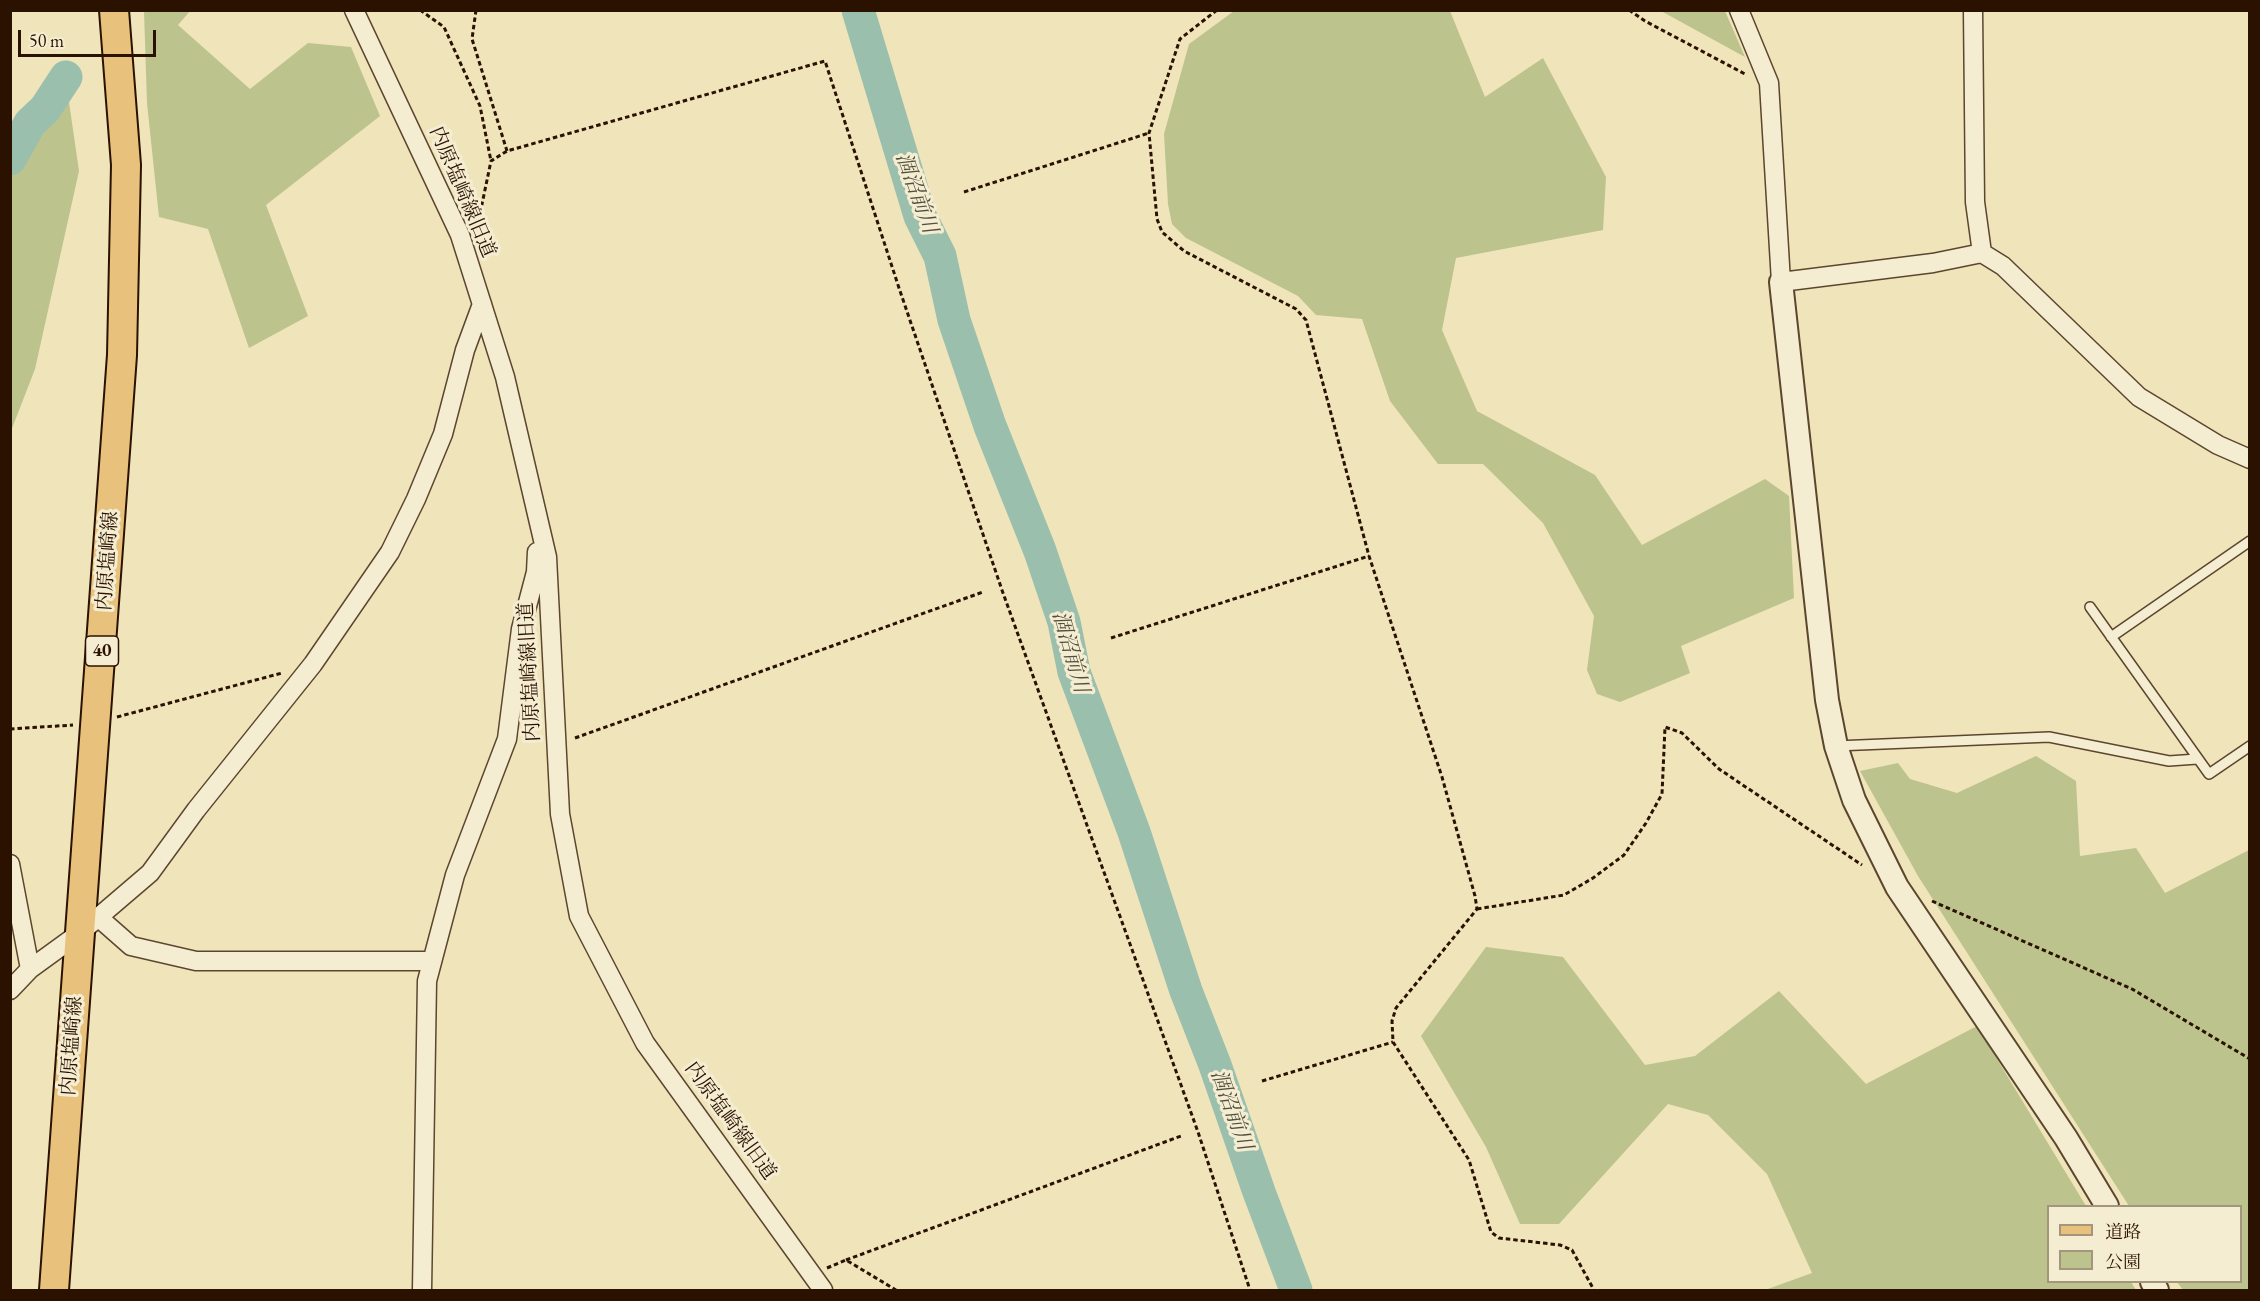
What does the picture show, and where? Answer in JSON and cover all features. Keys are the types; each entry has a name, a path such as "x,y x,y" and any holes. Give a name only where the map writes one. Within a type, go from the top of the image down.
{"main road":[{"name":"内原塩崎線","path":"54,1290 89,924 97,723 122,355 126,165 114,10"}],"street":[{"name":"内原塩崎線旧道","path":"354,10 460,234 505,377 547,557 560,814 579,916 645,1043 823,1290"},
{"path":"1739,10 1769,83 1781,282 1827,700 1836,746 1854,800 1897,887 2066,1138 2106,1205"},
{"path":"1973,10 1975,202 1983,253"},
{"path":"1781,282 1932,263 1983,253 2003,266 2139,398 2218,445 2250,459"},
{"path":"10,990 30,969 150,873 196,810 313,664 390,552 416,499 443,434 465,351 482,304"},
{"path":"422,1290 427,981 455,875 507,739 521,629 536,572 538,521"},
{"path":"10,864 30,969"},
{"path":"89,924 131,946 196,961 432,961"}],"lane":[{"path":"2111,637 2250,541"},
{"path":"2090,607 2209,774 2250,746"},
{"path":"1836,746 2049,737 2169,761 2197,759"}],"path":[{"path":"420,10 444,27 480,106 491,161 477,231"},
{"path":"476,10 472,39 507,151"},
{"path":"1217,10 1180,39 1149,133 1157,219 1162,232 1184,251 1296,309 1306,320 1369,556 1442,777 1477,909"},
{"path":"1629,10 1645,21 1753,78 1769,83"},
{"path":"491,161 507,151 825,61 999,582 1198,1132 1250,1290"},
{"path":"964,192 1149,133"},
{"path":"1111,638 1369,556"},
{"path":"556,744 982,592"},
{"path":"10,729 97,723 313,664"},
{"path":"1594,1290 1572,1250 1560,1245 1499,1238 1491,1232 1469,1160 1393,1042 1392,1021 1400,1001 1477,909 1564,895 1593,878 1624,855 1662,794 1665,727 1682,733 1719,769 1897,887 1955,910 2132,989 2250,1059"},
{"path":"1262,1081 1393,1042"},
{"path":"812,1273 1182,1136"},
{"path":"846,1260 896,1290"}],"green space":[{"path":"144,11 190,11 178,25 250,89 308,43 351,47 380,116 266,205 308,316 249,348 208,229 159,217 147,103"},
{"path":"1234,11 1450,11 1485,97 1543,58 1606,177 1603,230 1456,258 1442,330 1477,411 1595,475 1642,545 1765,479 1789,496 1794,598 1681,646 1690,673 1620,702 1597,694 1587,670 1594,616 1543,523 1483,464 1438,464 1390,401 1362,319 1316,315 1298,296 1186,238 1172,224 1168,204 1164,134 1189,44"},
{"path":"1661,11 1725,11 1745,57"},
{"path":"69,102 79,171 35,369 11,431 11,171"},
{"path":"2036,756 2076,781 2080,856 2136,848 2165,893 2249,850 2249,1290 2183,1290 2178,1283 2242,1283 2242,1205 2128,1205 1918,876 1860,771 1898,763 1910,779 1957,793"},
{"path":"1486,947 1563,957 1645,1065 1695,1056 1779,991 1866,1084 1977,1026 2085,1205 2047,1205 2047,1283 2132,1283 2136,1290 1765,1290 1812,1273 1767,1174 1708,1115 1668,1104 1559,1224 1520,1224 1486,1147 1421,1036"}],"waterway":[{"name":"涸沼前川","path":"858,10 920,216 940,256 954,320 990,426 1040,551 1064,622 1074,672 1134,832 1186,991 1296,1290"},
{"path":"10,159 30,123 45,109 66,77"}]}
